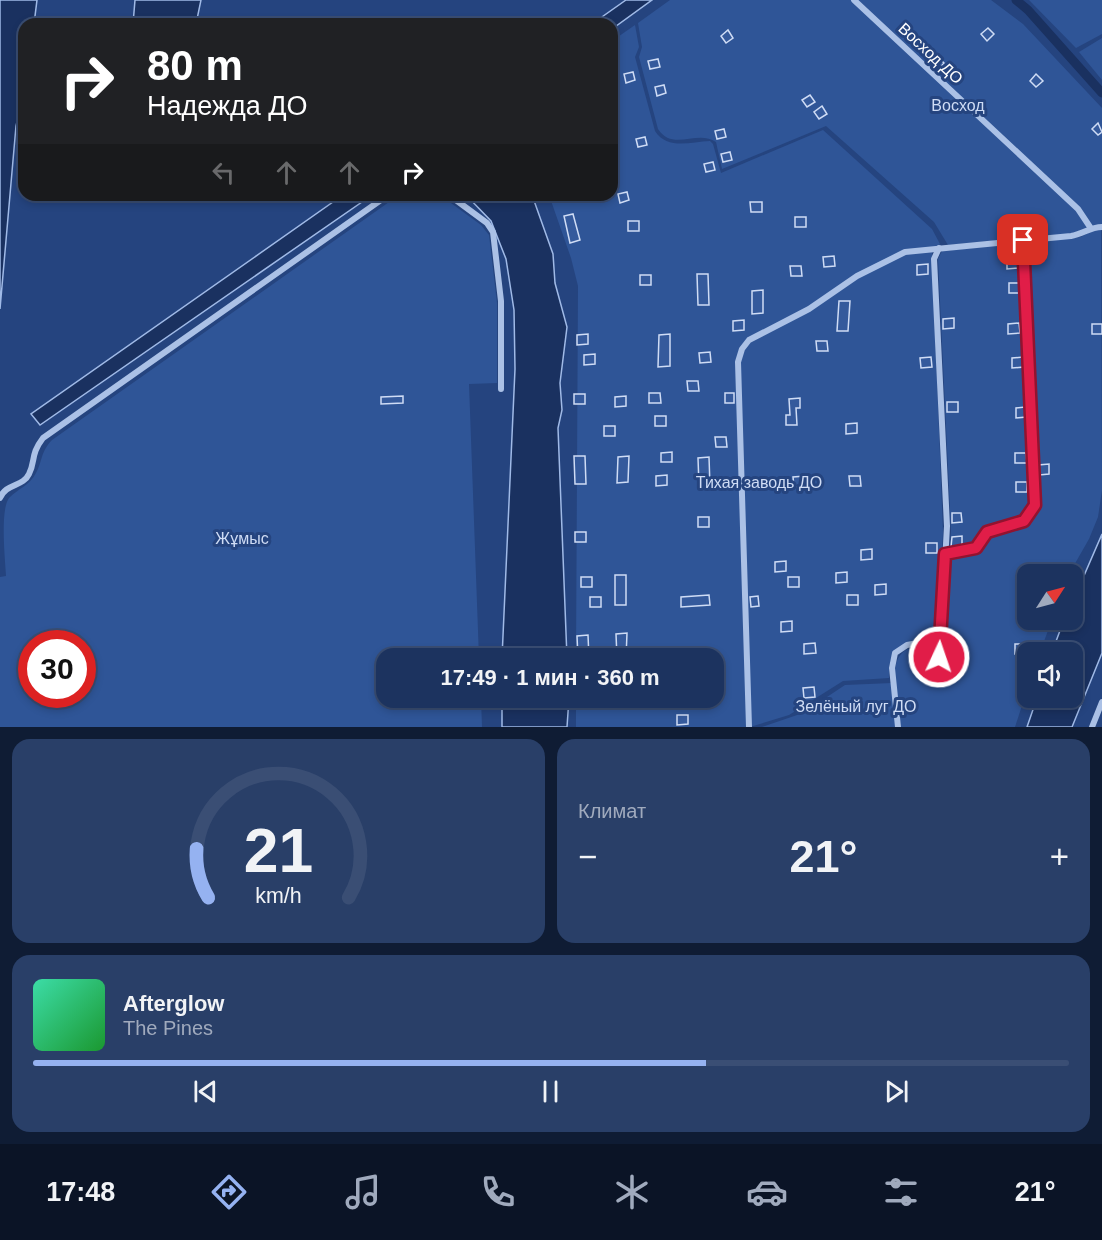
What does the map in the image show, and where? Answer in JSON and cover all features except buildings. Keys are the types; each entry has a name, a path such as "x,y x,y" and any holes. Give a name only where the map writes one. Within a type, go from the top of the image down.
{"street":[{"name":"Восход ДО","path":"854,0 1078,208 1090,227"},
{"path":"0,498 9,486 20,483 29,474 34,450 43,438 379,201"},
{"path":"457,201 487,223 493,232 501,301 501,389"},
{"path":"749,727 738,362 742,349 749,340 809,309 866,271 905,252 1079,235 1090,227 1102,227"},
{"path":"945,554 976,548 987,532 1024,521 1035,505 1023,240"},
{"path":"939,248 934,259 947,526 939,674"},
{"path":"898,727 892,668 896,653 907,645 940,639"},
{"path":"1092,727 1102,702"}],"green space":[{"name":"Восход","path":"670,0 991,0 1023,24 1102,108 1102,226 1079,233 948,245 934,222 826,126 722,169 716,142 701,138 671,139 664,136 658,129 639,57 642,47 638,23"},
{"path":"1029,0 1102,0 1102,34 1076,48"},
{"name":"Тихая заводь ДО","path":"635,25 639,47 635,57 655,131 660,137 680,144 710,141 713,144 721,173 823,130 932,229 940,244 932,253 943,532 937,636 908,642 896,650 892,657 889,678 843,681 789,715 750,727 576,727 576,708 724,708 724,648 576,648 578,286 551,201 618,201 618,37"},
{"path":"1102,38 1102,80 1079,52"},
{"name":"Жұмыс","path":"391,201 448,201 481,225 489,235 497,303 497,383 469,384 479,648 376,648 376,708 481,708 482,727 0,727 0,577 6,576 4,535 6,504 9,498 27,484 38,468 45,449 52,440"},
{"path":"1092,230 1101,230 1102,490 1098,517 1075,564 1017,564 1017,630 1048,630 1044,642 1017,642 1017,708 1021,708 1015,727 901,727 894,686 896,664 900,656 910,648 944,643 951,531 938,259 942,251 1081,237"},
{"name":"Зелёный луг ДО","path":"892,683 897,727 762,727 803,713 845,685"}],"shaded area":[{"path":"0,0 37,0 35,18 18,18 18,117 0,309"},
{"path":"135,0 201,0 197,18 134,18"},
{"path":"626,0 652,0 618,25 618,18 600,18"},
{"path":"334,201 363,201 40,425 31,414"},
{"path":"472,201 534,201 553,254 555,283 567,327 560,383 562,410 558,428 567,648 502,648 515,369 514,310 506,259 491,221"},
{"path":"1102,534 1102,653 1083,700 1083,642 1056,642 1060,630 1083,630 1083,578"},
{"path":"502,708 568,708 567,727 502,727"},
{"path":"1034,708 1080,708 1072,727 1027,727"}],"waterway":[{"path":"1016,0 1028,10 1102,93"}],"route":[{"path":"939,657 945,554 976,548 981,545 987,532 1024,521 1035,505 1023,240"}]}
